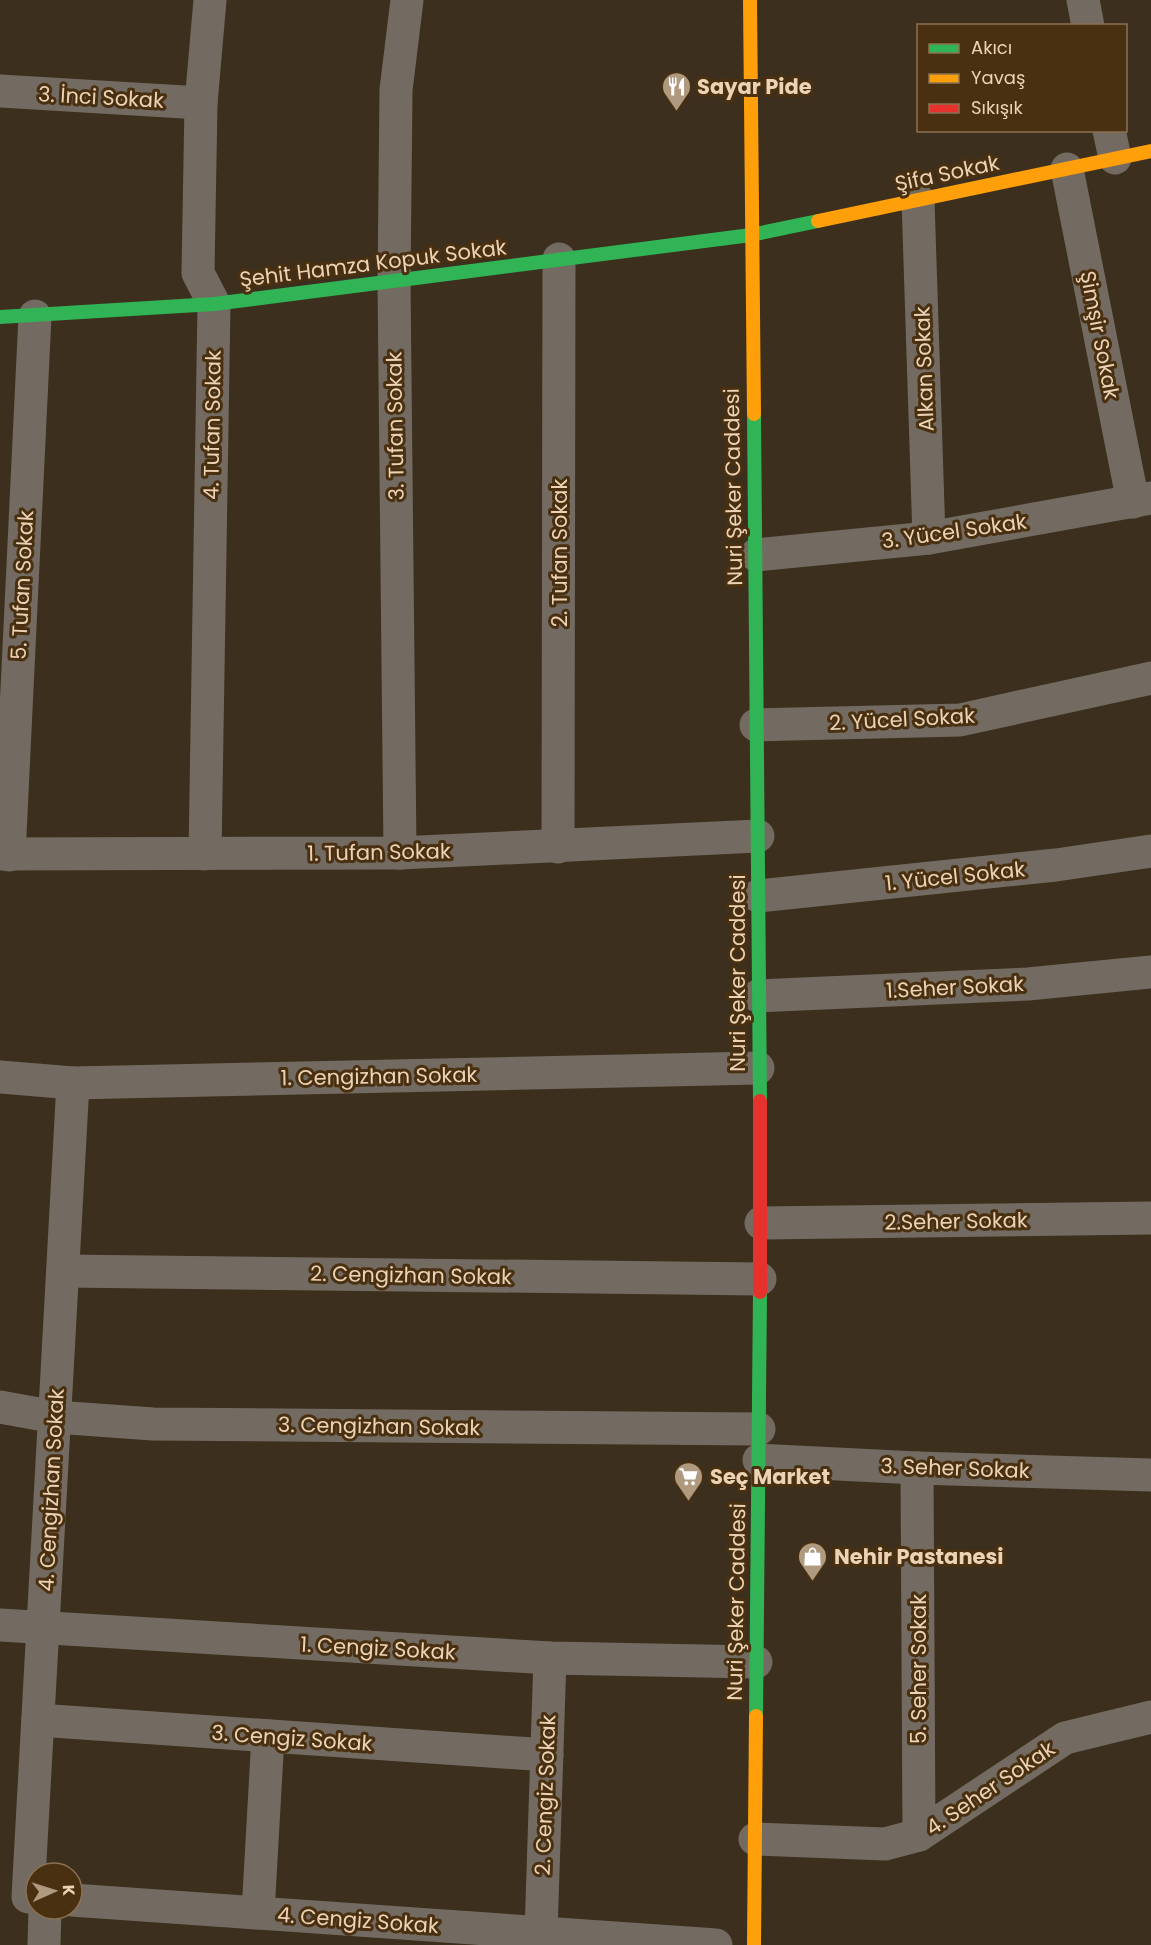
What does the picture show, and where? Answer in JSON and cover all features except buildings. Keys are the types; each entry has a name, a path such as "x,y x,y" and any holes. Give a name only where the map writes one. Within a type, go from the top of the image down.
{"street":[{"name":"4. Tufan Sokak","path":"206,854 214,304 198,273 201,103 210,0"},
{"name":"3. Tufan Sokak","path":"400,853 394,282 396,90 407,0"},
{"name":"Nuri Şeker Caddesi","path":"750,0 761,1224 754,1945"},
{"path":"1083,0 1088,24"},
{"name":"3. İnci Sokak","path":"0,92 201,103"},
{"name":"Şifa Sokak","path":"751,235 1067,169 1112,144 1151,151"},
{"name":"Şimşir Sokak","path":"1067,169 1142,500"},
{"name":"Alkan Sokak","path":"918,200 930,538"},
{"name":"Şehit Hamza Kopuk Sokak","path":"0,317 214,304 751,235"},
{"name":"2. Tufan Sokak","path":"558,846 559,260"},
{"name":"5. Tufan Sokak","path":"4,854 35,316"},
{"name":"3. Yücel Sokak","path":"756,555 930,538 1142,500"},
{"name":"2. Yücel Sokak","path":"756,725 960,720 1151,678"},
{"name":"1. Tufan Sokak","path":"4,854 400,853 758,836"},
{"name":"1. Yücel Sokak","path":"758,896 1056,865 1151,851"},
{"name":"1.Seher Sokak","path":"758,996 1028,984 1151,972"},
{"name":"1. Cengizhan Sokak","path":"0,1077 73,1083 758,1068"},
{"name":"4. Cengizhan Sokak","path":"29,1861 73,1083"},
{"name":"2.Seher Sokak","path":"761,1224 1151,1218"},
{"name":"2. Cengizhan Sokak","path":"63,1271 760,1279"},
{"name":"3. Cengizhan Sokak","path":"0,1407 55,1417 153,1424 759,1445"},
{"name":"3. Seher Sokak","path":"759,1445 917,1468 1151,1475"},
{"name":"5. Seher Sokak","path":"917,1468 919,1835"},
{"name":"1. Cengiz Sokak","path":"0,1625 550,1658 756,1662"},
{"name":"2. Cengiz Sokak","path":"541,1933 550,1658"},
{"name":"4. Seher Sokak","path":"755,1839 885,1844 919,1835 1065,1738 1151,1717"},
{"name":"3. Cengiz Sokak","path":"38,1720 547,1755"},
{"path":"258,1913 268,1736"},
{"name":"4. Cengiz Sokak","path":"84,1901 716,1945"},
{"name":"4. Cengizhan Sokak","path":"35,1921 44,1945"}],"traffic: fast":[{"path":"0,317 214,304 751,235 818,221"},
{"path":"754,414 760,1101"},
{"path":"756,1716 760,1292"}],"traffic: slow":[{"path":"750,0 754,414"},
{"path":"818,221 1151,151"},
{"path":"754,1945 756,1716"}],"traffic: jam":[{"path":"760,1101 760,1292"}],"place":[{"name":"Sayar Pide","path":"676,112"},
{"name":"Seç Market","path":"689,1502"},
{"name":"Nehir Pastanesi","path":"813,1582"}]}
